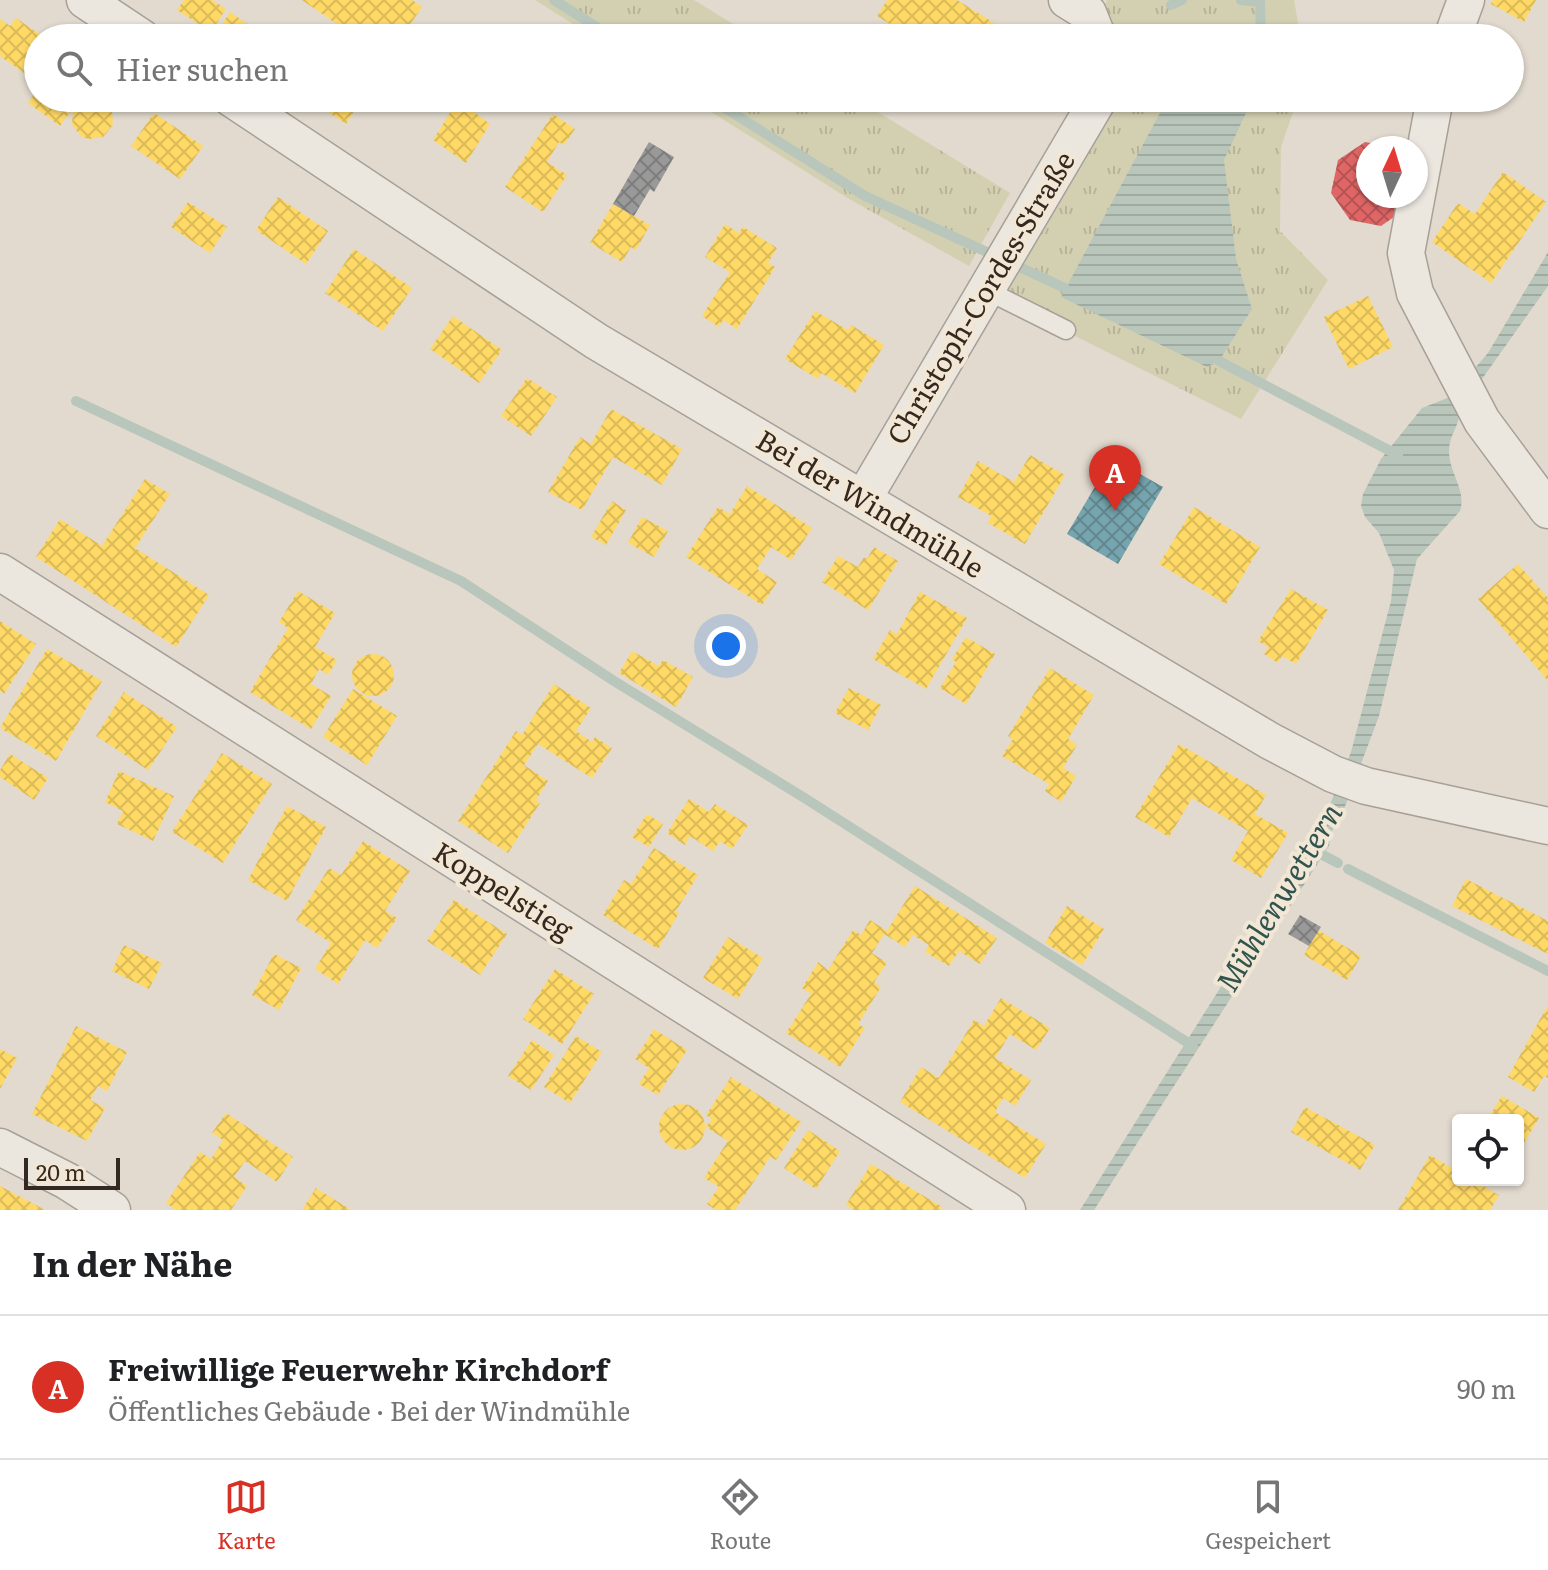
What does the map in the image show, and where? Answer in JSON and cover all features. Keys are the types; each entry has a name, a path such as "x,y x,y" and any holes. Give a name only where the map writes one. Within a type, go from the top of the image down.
{"street":[{"path":"85,0 121,24"},
{"path":"1457,24 1466,0"},
{"name":"Bei der Windmühle","path":"252,112 596,341 1244,725 1350,780 1548,826"},
{"name":"Christoph-Cordes-Straße","path":"863,499 1091,112"},
{"path":"1432,112 1406,253 1415,293 1482,421 1548,510"},
{"name":"Koppelstieg","path":"0,572 1007,1210"},
{"path":"0,1147 67,1181 112,1210"}],"lane":[{"path":"986,290 1066,330"}],"green space":[{"path":"535,0 694,0 733,24 573,24"},
{"path":"1107,0 1294,0 1298,24 1105,24 1101,15"},
{"path":"711,112 878,112 1010,193 969,266 849,199"},
{"path":"1102,112 1293,112 1281,147 1280,231 1328,280 1241,419 997,297"}],"water":[{"path":"1160,112 1246,112 1224,160 1236,259 1252,309 1219,361 1207,367 1061,297"},
{"name":"Mühlenwettern","path":"1548,252 1548,286 1460,410 1449,452 1460,491 1460,511 1417,559 1379,716 1344,809 1331,833 1329,846 1094,1210 1080,1210 1301,860 1329,807 1351,752 1391,601 1394,570 1379,533 1365,517 1361,506 1363,494 1381,459 1422,408 1450,397 1488,353"}],"building: Wohnen":[{"path":"184,0 212,0 226,9 216,24 199,24 177,10"},
{"path":"302,0 412,0 422,7 410,24 337,24"},
{"path":"887,0 957,0 996,24 890,24 877,16"},
{"path":"1493,0 1536,0 1524,22 1491,4"},
{"path":"230,12 247,24 222,24"},
{"path":"16,18 25,24 24,73 0,56 0,19 10,26"},
{"path":"41,112 70,112 60,126"},
{"path":"73,112 112,112 113,125 103,137 82,137 72,125"},
{"path":"328,112 354,112 346,124"},
{"path":"450,112 474,112 490,124 466,163 433,140"},
{"path":"154,113 203,146 180,179 131,146"},
{"path":"553,114 575,129 564,145 559,142 547,162 567,175 543,212 505,187"},
{"path":"1503,172 1546,202 1491,283 1432,242 1458,203 1475,214"},
{"path":"278,197 328,231 306,264 256,230"},
{"path":"188,202 227,227 210,253 171,227"},
{"path":"613,204 650,225 636,250 631,247 622,262 590,243"},
{"path":"725,224 739,233 743,227 777,248 768,263 775,267 737,329 723,320 719,327 702,316 730,272 705,257"},
{"path":"354,249 412,288 383,331 325,293"},
{"path":"1368,296 1393,347 1349,369 1324,317"},
{"path":"815,311 848,330 851,325 884,345 855,393 821,373 818,379 785,359"},
{"path":"453,316 502,350 479,383 430,349"},
{"path":"527,378 557,397 531,436 501,416"},
{"path":"611,409 682,449 662,485 613,457 582,510 548,492 580,437 591,444"},
{"path":"1030,455 1065,475 1025,544 988,523 991,516 958,497 978,461 1014,482"},
{"path":"145,479 170,494 135,548 209,595 176,647 36,557 60,519 102,546"},
{"path":"747,486 812,528 791,560 771,547 757,569 777,582 762,605 686,557 718,507 730,514"},
{"path":"612,501 626,510 606,545 591,537"},
{"path":"1194,507 1260,547 1226,604 1159,564"},
{"path":"642,517 668,531 654,557 628,543"},
{"path":"874,547 898,561 868,610 822,582 838,556 858,567"},
{"path":"1518,564 1548,598 1548,681 1478,599"},
{"path":"1291,589 1328,610 1296,664 1282,656 1278,663 1264,654 1268,647 1258,641"},
{"path":"298,591 335,613 315,647 337,660 328,675 319,669 311,684 331,696 311,729 250,692 288,628 279,622"},
{"path":"920,592 967,618 926,689 873,659 890,630 897,634"},
{"path":"0,621 36,644 4,694 0,691"},
{"path":"966,637 995,654 966,704 940,688 956,662 952,659"},
{"path":"47,649 102,681 56,761 0,728"},
{"path":"632,651 659,666 663,660 693,677 676,707 619,673"},
{"path":"373,654 388,660 394,675 388,690 373,696 358,690 352,675 358,660"},
{"path":"1050,668 1094,695 1068,739 1077,745 1063,768 1076,776 1061,802 1045,791 1049,784 1002,756 1013,739 1008,736"},
{"path":"554,684 591,708 576,731 592,742 595,737 612,748 592,778 538,744 524,765 548,781 536,800 540,803 508,853 458,821 516,731 522,735"},
{"path":"849,688 881,705 868,730 835,713"},
{"path":"353,689 397,716 367,765 323,737"},
{"path":"124,692 177,727 148,770 96,736"},
{"path":"1179,744 1266,795 1255,814 1288,833 1261,878 1231,860 1248,831 1192,798 1169,837 1135,817"},
{"path":"222,753 272,784 223,863 172,832"},
{"path":"10,754 48,778 34,800 0,777 0,770"},
{"path":"119,771 174,796 153,841 117,824 123,811 105,802"},
{"path":"689,799 709,812 715,804 748,825 732,849 720,841 713,851 690,836 685,845 667,833"},
{"path":"287,806 326,827 287,901 248,880"},
{"path":"647,814 663,824 649,847 632,837"},
{"path":"363,841 410,871 385,911 397,918 377,948 365,940 338,984 315,969 331,943 296,920 329,868 341,875"},
{"path":"654,848 698,875 658,949 603,915 624,880 631,884"},
{"path":"1466,879 1548,921 1548,954 1452,906"},
{"path":"915,886 997,938 980,964 959,951 949,966 925,952 929,945 913,935 905,947 884,934 872,953 887,963 874,982 881,987 858,1024 865,1028 840,1067 786,1033 811,994 802,988 818,962 828,970 853,930 861,935 870,920 887,931"},
{"path":"454,900 507,934 480,975 427,941"},
{"path":"1067,906 1104,929 1082,965 1045,943"},
{"path":"1318,930 1361,956 1347,980 1304,955"},
{"path":"728,937 763,958 738,999 703,978"},
{"path":"124,945 162,963 149,989 112,971"},
{"path":"274,954 301,968 279,1010 252,995"},
{"path":"555,969 594,994 562,1044 523,1019"},
{"path":"1001,998 1050,1028 1036,1050 1010,1034 995,1058 1031,1080 1015,1106 1003,1098 995,1112 1046,1144 1025,1178 900,1102 921,1067 939,1078 974,1020 984,1026"},
{"path":"1548,1005 1548,1078 1544,1076 1534,1092 1508,1077"},
{"path":"76,1026 127,1052 107,1091 98,1086 90,1100 105,1108 87,1141 32,1114"},
{"path":"654,1029 687,1050 658,1095 639,1084 649,1068 635,1059"},
{"path":"576,1036 602,1052 570,1103 544,1087"},
{"path":"532,1040 554,1055 531,1090 508,1076"},
{"path":"0,1049 17,1058 0,1089"},
{"path":"731,1077 801,1122 776,1160 770,1157 735,1210 716,1210 707,1204 719,1187 704,1178 728,1141 706,1127 712,1119 706,1115"},
{"path":"1502,1096 1539,1118 1524,1143 1524,1114 1491,1114"},
{"path":"682,1104 698,1111 705,1127 698,1143 682,1150 666,1143 659,1127 666,1111"},
{"path":"1305,1107 1375,1145 1360,1170 1291,1132"},
{"path":"226,1113 293,1157 277,1182 245,1161 234,1177 247,1186 231,1210 176,1210 166,1203 200,1152 211,1159 223,1140 212,1133"},
{"path":"808,1130 840,1151 816,1189 784,1168"},
{"path":"1430,1155 1452,1168 1452,1186 1483,1186 1499,1195 1490,1210 1398,1210"},
{"path":"871,1164 942,1207 940,1210 854,1210 846,1205"},
{"path":"0,1186 34,1204 45,1210 0,1210"},
{"path":"316,1188 351,1210 302,1210"}],"building: Handel":[{"path":"1356,148 1356,208 1407,208 1381,226 1350,220 1331,193 1338,160"}],"building: Öffentlich":[{"path":"1112,458 1163,487 1118,564 1067,534"}],"building: Industrie":[{"path":"649,142 674,157 654,192 650,189 634,216 613,204"},
{"path":"1300,915 1321,927 1309,946 1288,934"}],"waterway":[{"path":"554,0 592,24"},
{"path":"1171,5 1182,0"},
{"path":"1241,0 1260,2 1261,24"},
{"path":"731,112 865,196 1065,288"},
{"path":"1219,361 1398,455"},
{"path":"76,401 461,581 1193,1046"},
{"name":"Mühlenwettern","path":"1315,851 1338,863"},
{"path":"1348,869 1548,971"}],"place":[{"name":"Freiwillige Feuerwehr Kirchdorf","path":"1115,511"}]}
